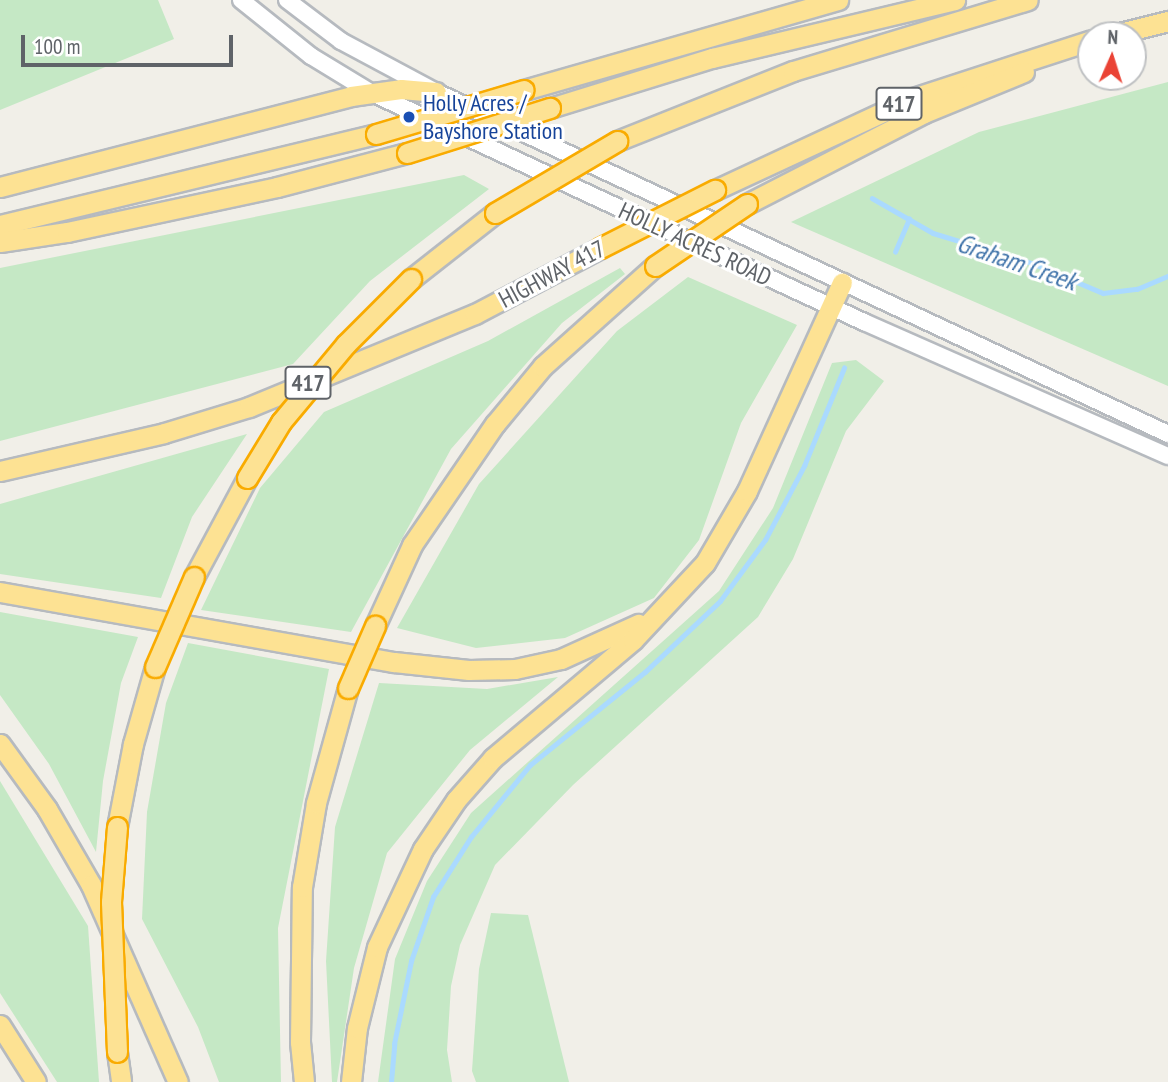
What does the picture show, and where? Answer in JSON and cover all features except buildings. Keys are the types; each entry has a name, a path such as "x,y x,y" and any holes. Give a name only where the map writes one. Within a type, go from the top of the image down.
{"highway":[{"path":"0,225 376,134 838,0"},
{"path":"0,242 67,232 264,190 407,153 712,58 955,0"},
{"path":"121,1082 117,1052 111,902 117,827 133,744 155,667 194,577 247,478 281,422 346,344 411,279 495,213 617,141 793,71 1028,0"},
{"path":"1148,26 1168,21"},
{"name":"HIGHWAY 417","path":"0,471 164,433 249,407 475,314 715,190 913,98 1077,45"},
{"path":"304,1082 300,1042 302,887 316,803 348,688 412,545 495,424 543,366 655,266 747,204 924,113 1077,52"},
{"path":"0,187 370,92 436,92"},
{"path":"351,1082 357,1028 377,947 409,873 439,824 493,758 610,661 675,598 727,530 842,283"},
{"path":"0,592 394,662 469,670 540,665 583,652 626,632 675,598"},
{"path":"0,744 47,809 91,885 178,1082"},
{"path":"0,1025 36,1082"}],"main road":[{"name":"HOLLY ACRES ROAD","path":"241,0 311,56 370,92 831,307 1168,456"},
{"name":"HOLLY ACRES ROAD","path":"287,0 341,41 436,92 1168,434"}],"green space":[{"path":"0,0 158,0 174,39 0,110"},
{"path":"1168,82 1168,386 791,222 979,132 1134,91 1147,91 1147,88"},
{"path":"464,175 489,189 370,281 293,364 0,441 0,268"},
{"path":"620,268 625,274 562,323 451,449 351,632 201,610 260,488 324,412 488,341"},
{"path":"688,277 797,325 741,423 699,540 654,598 565,638 476,648 397,628 479,484 617,331"},
{"path":"856,360 884,381 846,431 793,559 758,617 573,785 495,865 460,945 451,986 447,1050 452,1082 378,1082 395,959 427,881 471,813 719,591 773,508 832,363"},
{"path":"247,434 192,517 161,598 0,574 0,504"},
{"path":"0,612 138,637 121,683 103,781 96,852 49,764 0,695"},
{"path":"188,643 329,669 278,928 281,1082 219,1082 198,1027 142,919 147,812 166,703"},
{"path":"558,677 470,750 387,853 354,968 337,1082 332,1082 326,961 335,827 379,683 487,689"},
{"path":"0,781 88,926 99,1082 57,1082 0,993"},
{"path":"491,913 528,915 569,1082 476,1082 472,1071 479,969"}],"waterway":[{"name":"Graham Creek","path":"872,198 933,233 1032,263 1103,293 1137,289 1168,276"},
{"path":"895,252 909,219"},
{"path":"391,1082 394,1044 411,961 433,897 471,837 530,765 645,672 720,601 765,540 804,466 844,368"}],"place":[{"name":"Holly Acres / Bayshore Station","path":"409,117"}]}
